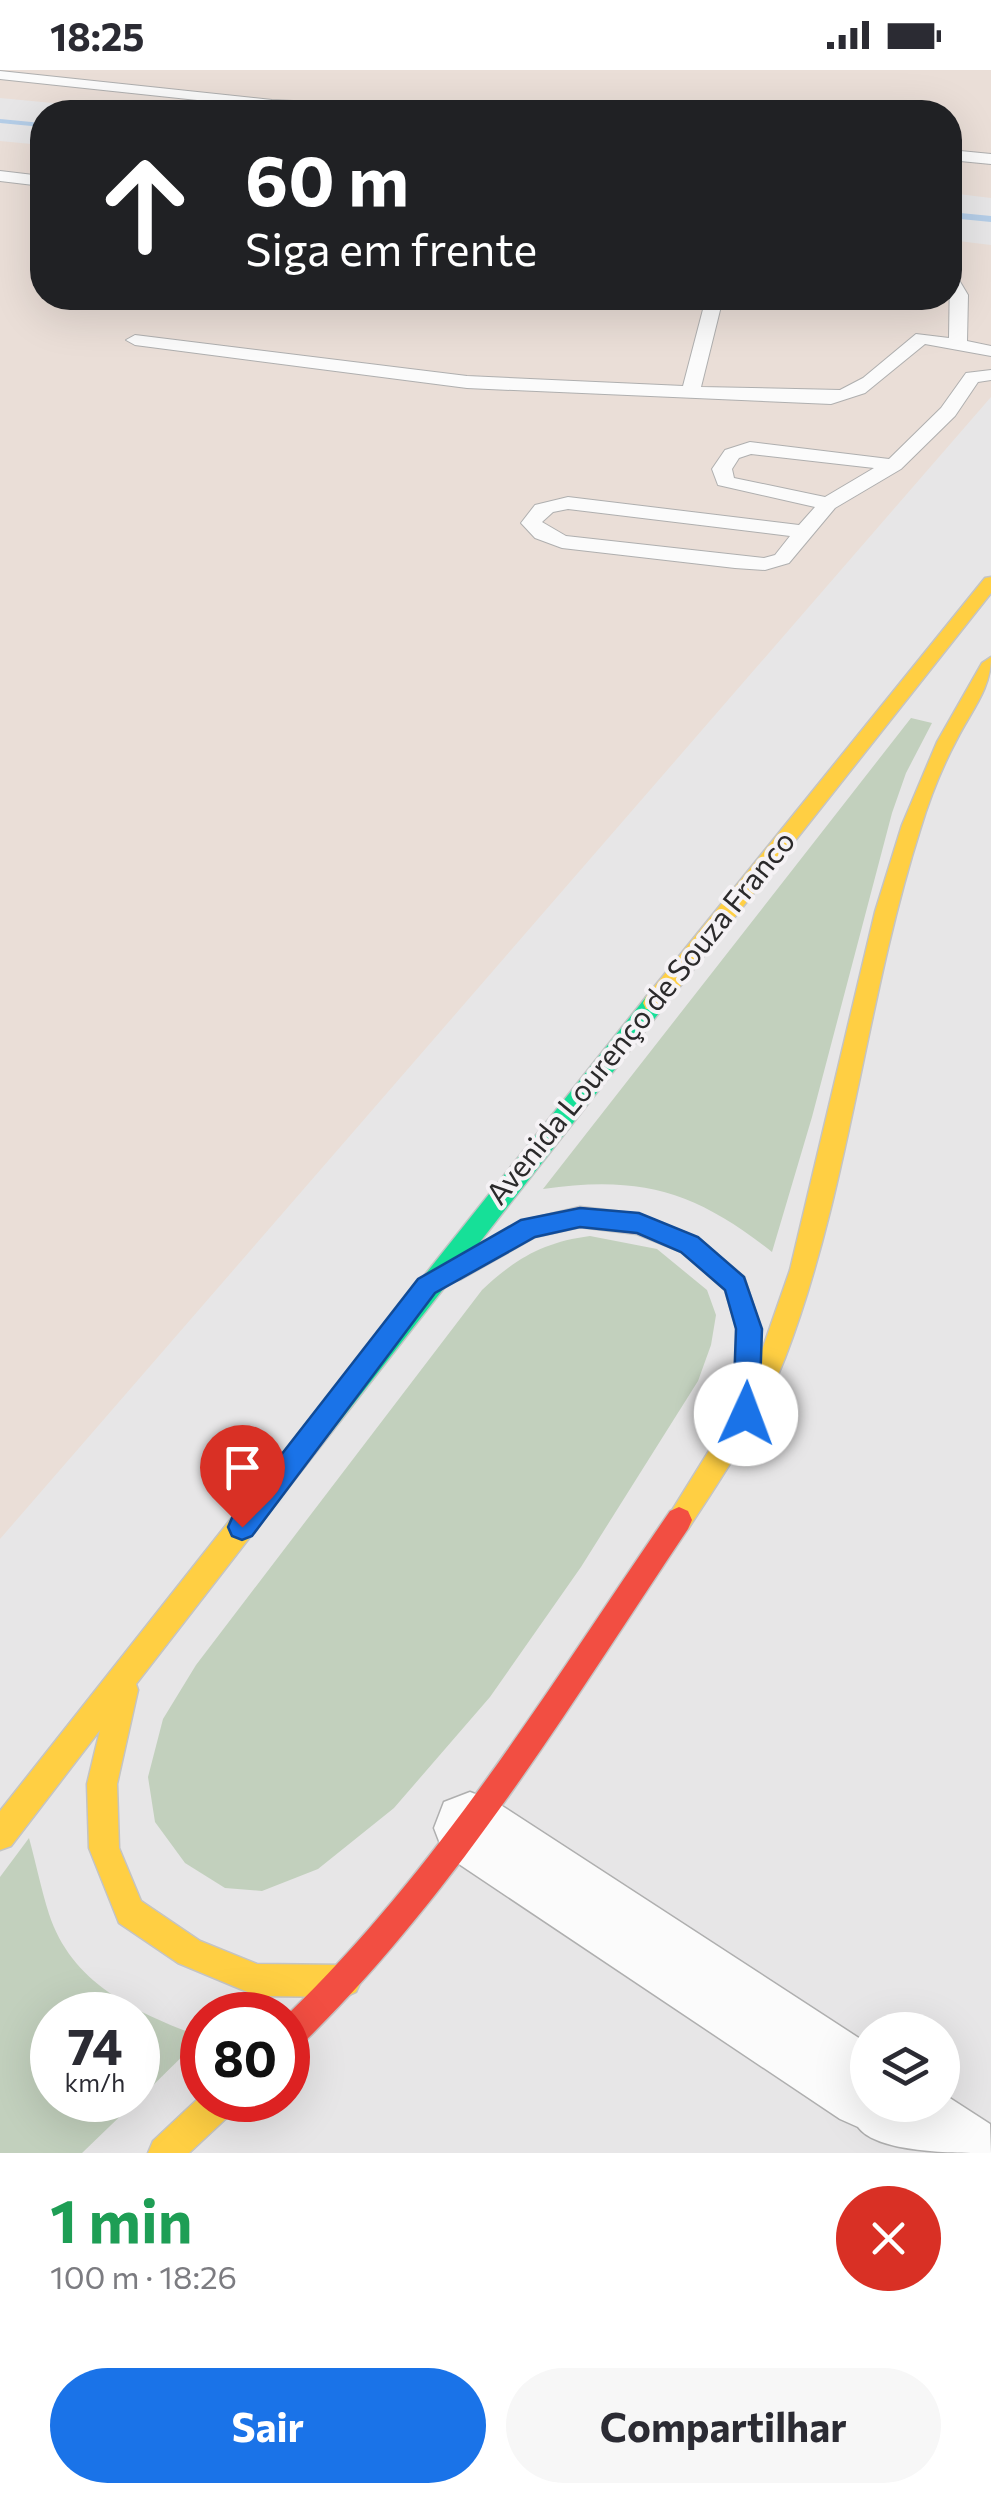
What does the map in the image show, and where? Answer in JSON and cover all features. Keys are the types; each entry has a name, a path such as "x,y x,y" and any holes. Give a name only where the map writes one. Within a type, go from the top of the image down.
{"highway":[{"name":"Avenida Lourenço de Souza Franco","path":"0,1836 127,1678 427,1286 991,582"},
{"path":"310,2015 345,1981 470,1828 646,1574 746,1414 780,1338 812,1234 920,786 940,742 991,663"},
{"path":"427,1286 530,1228 580,1218 639,1224 690,1244 735,1284 749,1329 746,1414"},
{"path":"127,1678 102,1784 104,1848 130,1912 188,1952 256,1980 345,1981"},
{"path":"165,2153 197,2122"}],"street":[{"path":"470,1828 850,2079"},
{"path":"914,2122 960,2153"}],"lane":[{"path":"0,75 234,100"},
{"path":"962,156 991,159"},
{"path":"0,176 30,179"},
{"path":"691,390 712,310"},
{"path":"958,342 959,310"},
{"path":"135,340 430,379 832,398 852,395 868,386 922,338 991,351"},
{"path":"803,532 568,504 548,505 536,513 531,523 542,534 562,542 765,564 782,559 828,504 894,465 948,412 972,377 991,375"},
{"path":"828,504 735,486 724,481 722,469 732,454 750,448 894,465"}],"shaded area":[{"path":"0,70 991,70 991,198 962,194 962,100 0,98"},
{"path":"0,141 30,144 30,310 962,310 962,241 991,245 991,397 0,1539"}],"green space":[{"path":"911,718 932,723 906,773 892,813 772,1252 717,1214 665,1192 609,1184 543,1189"},
{"path":"590,1236 657,1249 707,1290 716,1315 711,1345 698,1381 581,1567 490,1697 394,1808 318,1869 262,1891 225,1888 185,1863 155,1822 148,1777 163,1719 196,1665 482,1290 532,1253 558,1242"},
{"path":"29,1838 49,1914 60,1939 74,1960 108,1992 30,1992 30,2122 114,2122 82,2153 0,2153 0,1877"},
{"path":"160,2020 180,2028 180,2059 160,2078"}],"waterway":[{"path":"0,121 30,124"},
{"path":"962,216 991,219"}],"traffic: fast":[{"path":"296,1457 654,1003"}],"traffic: slow":[{"path":"654,1003 991,582"},
{"path":"679,1520 742,1420 773,1356 802,1270 863,1001 911,825 946,742 991,663"},
{"path":"0,1835 296,1457"},
{"path":"124,1690 102,1784 104,1848 130,1912 189,1952 257,1980 345,1981"},
{"path":"165,2153 198,2122"}],"traffic: jam":[{"path":"452,1272 530,1228 580,1217 639,1224 690,1245 735,1284 749,1329 747,1391"},
{"path":"310,2015 345,1981 470,1828 679,1520"}],"route":[{"path":"242,1527 427,1286 530,1228 580,1218 639,1224 690,1244 735,1284 749,1329 746,1414"}]}
